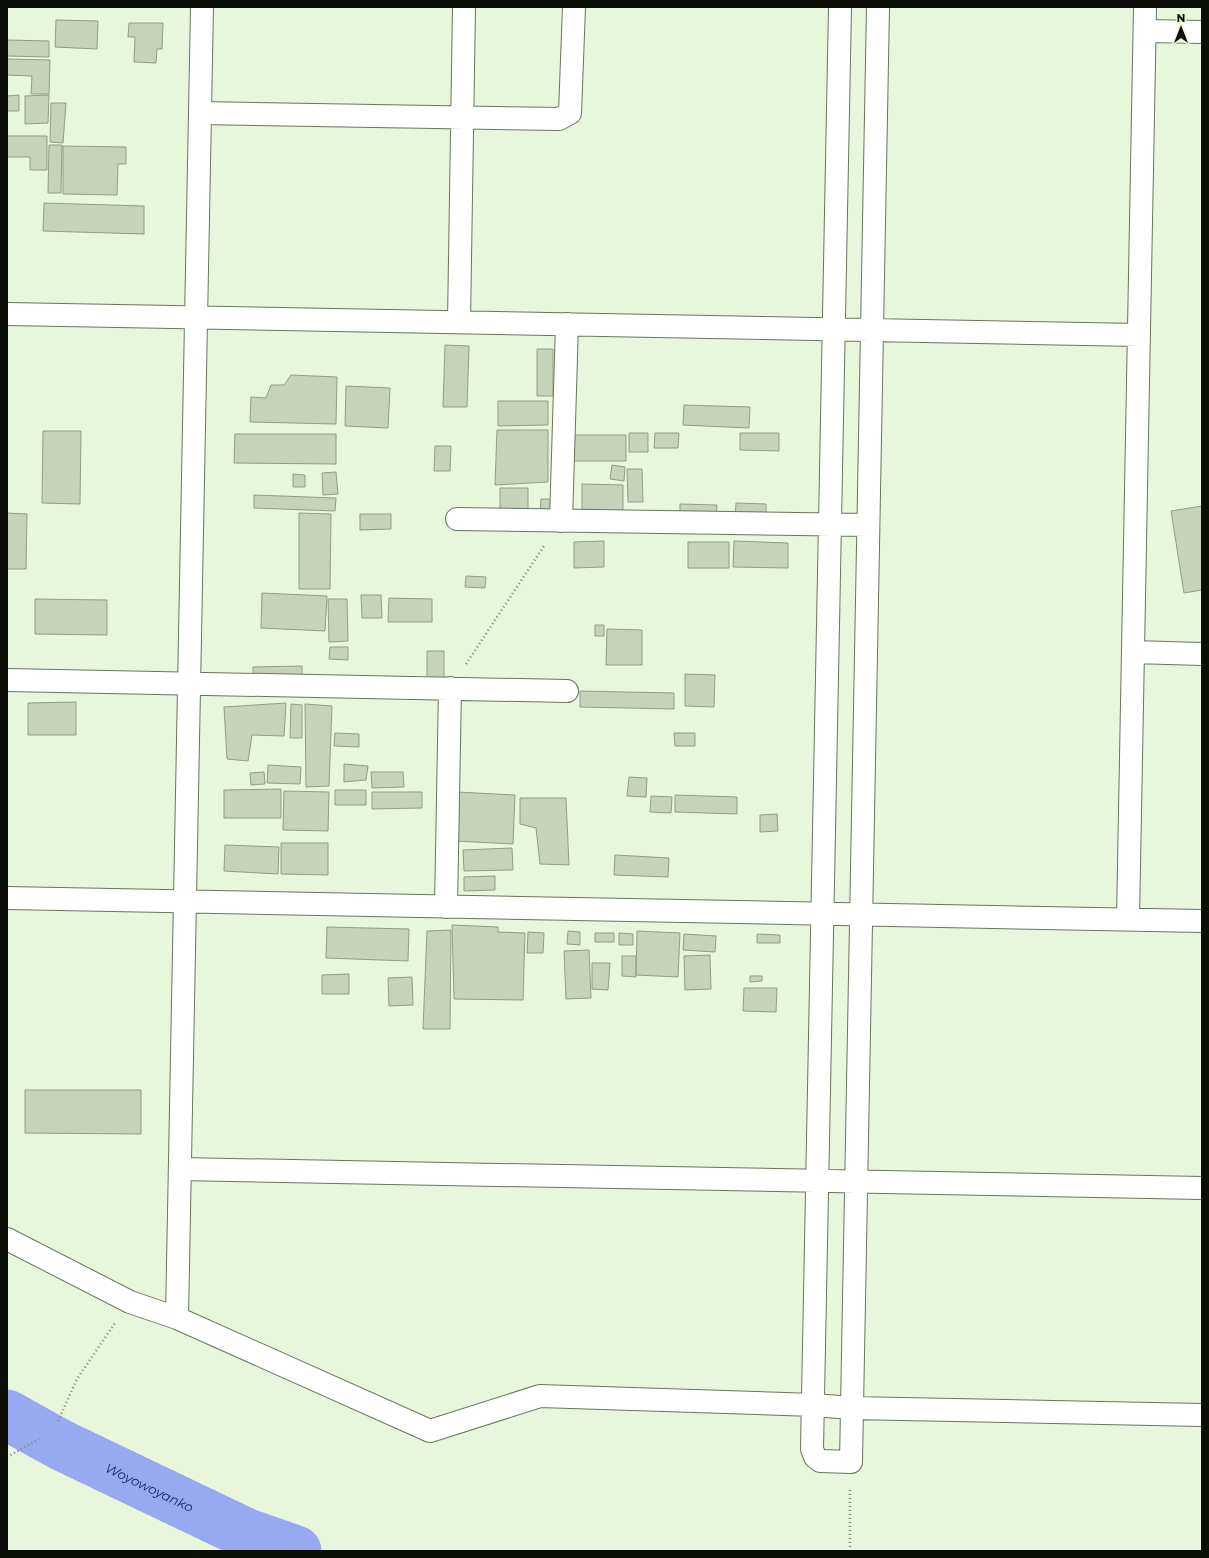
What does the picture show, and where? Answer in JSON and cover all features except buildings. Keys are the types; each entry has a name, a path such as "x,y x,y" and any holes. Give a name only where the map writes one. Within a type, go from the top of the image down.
{"street":[{"path":"177,1318 202,7"},
{"path":"459,322 464,7"},
{"path":"200,113 559,119 570,113 574,7"},
{"path":"840,7 812,1449 815,1457 820,1461 850,1462 878,7"},
{"path":"1128,919 1145,7"},
{"path":"1145,31 1202,32"},
{"path":"7,314 1139,335"},
{"path":"561,521 567,324"},
{"path":"457,519 868,525"},
{"path":"1133,652 1202,654"},
{"path":"7,680 567,691"},
{"path":"446,907 450,688"},
{"path":"7,898 1202,921"},
{"path":"180,1169 1202,1188"},
{"path":"7,1239 130,1302 177,1318 430,1431 540,1396 814,1405 851,1408 1202,1414"}],"path":[{"path":"450,688 561,521"},
{"path":"58,1421 77,1379 130,1302"},
{"path":"7,1457 39,1439"},
{"path":"850,1462 850,1551"}],"waterway":[{"name":"Woyowoyanko","path":"7,1415 61,1445 245,1533 296,1551"}]}
